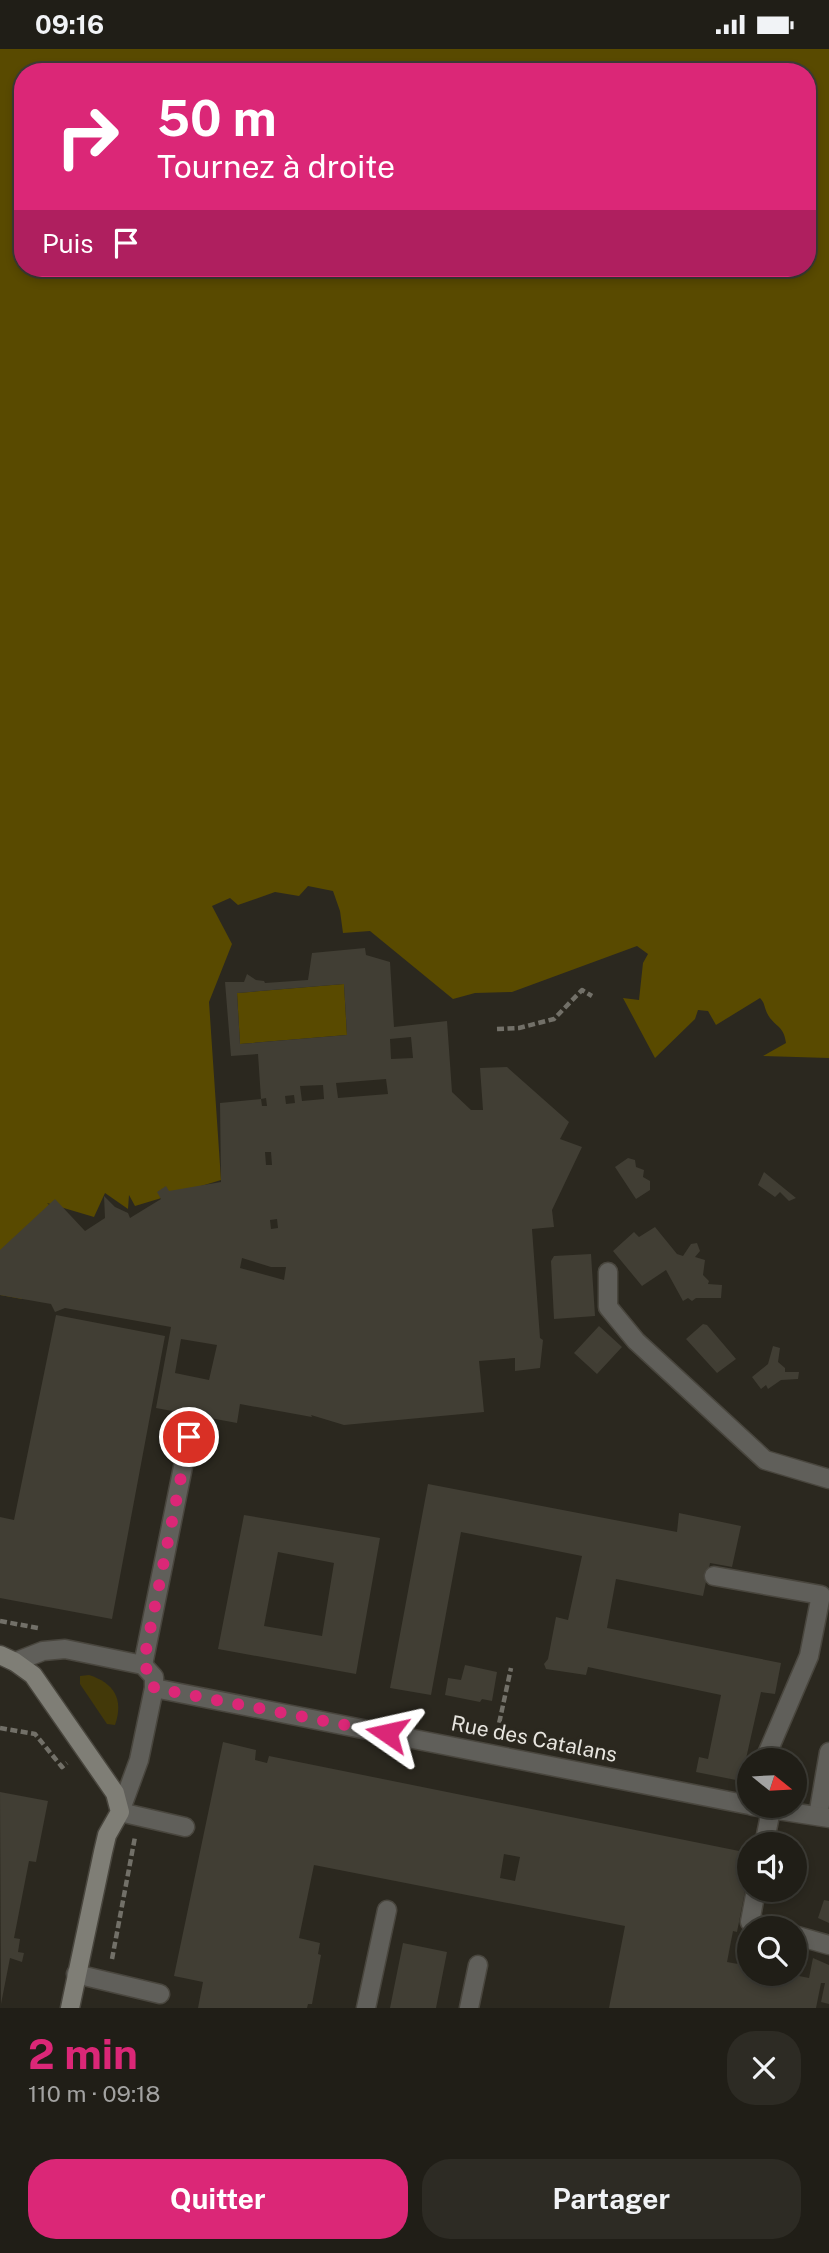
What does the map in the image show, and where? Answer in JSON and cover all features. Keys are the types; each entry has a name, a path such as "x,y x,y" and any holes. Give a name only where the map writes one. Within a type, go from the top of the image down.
{"main road":[{"path":"8,1659 33,1675 115,1793 120,1812 107,1835 70,2008"}],"street":[{"path":"607,1272 608,1307 636,1341 765,1460 829,1479"},
{"path":"143,1665 189,1437"},
{"path":"714,1576 821,1595 809,1656 770,1748"},
{"path":"8,1659 65,1649 143,1665 154,1677 154,1688 139,1760 120,1812 185,1827"},
{"name":"Rue des Catalans","path":"154,1688 737,1803"},
{"path":"824,1817 829,1752"},
{"path":"366,2008 387,1910"},
{"path":"807,1939 829,1945"},
{"path":"469,2008 478,1965"},
{"path":"76,1974 160,1994"}],"path":[{"path":"497,1029 538,1025 554,1019 582,990 592,996"},
{"path":"493,1754 511,1668"},
{"path":"0,1728 35,1734 62,1767 71,1761"},
{"path":"111,1962 135,1836"}],"shaded area":[{"path":"0,49 829,49 829,1058 763,1056 786,1043 781,1029 770,1018 760,998 716,1025 708,1011 698,1010 695,1019 655,1058 623,998 639,1000 643,963 648,954 637,946 512,992 475,993 453,999 370,931 343,933 340,911 333,891 308,886 299,896 275,892 238,905 230,898 212,906 232,944 209,1002 221,1180 135,1206 129,1195 128,1209 105,1193 94,1217 47,1203 57,1212 24,1278 22,1299 0,1295"},
{"path":"344,984 347,1035 240,1044 237,993"},
{"path":"89,1675 111,1687 115,1693 118,1707 115,1725 107,1724 80,1684 80,1676"}],"building":[{"path":"365,948 366,955 390,962 394,1027 447,1021 452,1092 471,1110 483,1110 480,1068 507,1067 569,1122 560,1139 582,1147 552,1210 554,1227 532,1229 540,1338 543,1340 540,1368 515,1371 515,1358 479,1361 484,1412 344,1425 311,1415 312,1417 240,1404 237,1423 156,1408 171,1327 65,1308 55,1312 51,1304 0,1295 0,1250 55,1199 85,1231 105,1218 104,1196 115,1207 128,1213 130,1218 161,1199 157,1192 166,1186 169,1191 221,1182 220,1103 261,1099 258,1054 231,1056 225,982 244,982 247,974 265,983 308,980 312,953","holes":["344,984 347,1035 240,1044 237,993","411,1037 413,1058 391,1059 390,1039","386,1079 388,1094 338,1098 336,1083","323,1085 324,1099 302,1101 300,1086","294,1095 295,1103 286,1104 285,1096","266,1098 267,1106 262,1106 261,1099","265,1152 271,1152 272,1165 266,1165","277,1219 278,1228 271,1229 270,1220","242,1258 271,1267 286,1267 284,1280 240,1268","181,1339 217,1345 209,1380 175,1373"]},
{"path":"628,1158 635,1160 636,1167 644,1170 643,1177 650,1181 650,1190 636,1199 615,1167"},
{"path":"764,1172 796,1198 789,1201 780,1192 775,1197 758,1185"},
{"path":"655,1227 677,1254 683,1256 691,1244 697,1243 700,1251 695,1257 705,1260 703,1275 709,1281 708,1284 722,1285 721,1298 696,1298 692,1301 688,1298 683,1301 666,1270 642,1286 613,1251 634,1232 639,1237"},
{"path":"591,1254 595,1316 554,1319 551,1261 554,1256"},
{"path":"56,1315 165,1336 112,1619 0,1598 0,1517 14,1520"},
{"path":"703,1324 707,1325 736,1359 717,1373 686,1339"},
{"path":"599,1326 622,1347 597,1374 574,1353"},
{"path":"773,1346 780,1348 778,1362 785,1368 785,1372 799,1372 798,1379 781,1380 768,1389 766,1385 761,1389 752,1377 768,1364"},
{"path":"428,1484 677,1532 679,1513 741,1526 732,1567 710,1563 703,1596 616,1579 607,1628 781,1663 775,1694 761,1692 748,1748 737,1748 737,1780 696,1772 699,1757 708,1759 721,1695 588,1667 586,1675 546,1669 544,1664 548,1659 556,1617 568,1620 582,1556 461,1532 431,1695 390,1688"},
{"path":"244,1515 380,1538 356,1674 218,1649","holes":["278,1552 334,1563 322,1636 264,1626"]},
{"path":"465,1665 497,1672 492,1701 482,1699 480,1702 445,1695 448,1678 461,1680"},
{"path":"223,1742 256,1750 255,1760 267,1763 269,1756 737,1851 737,1902 743,1902 740,1916 737,1916 737,1932 733,1931 727,1962 737,1964 737,1986 807,1986 813,1958 829,1965 829,2004 821,2002 825,1983 821,1983 816,2008 609,2008 625,1926 314,1865 299,1938 320,1943 318,1954 321,1955 312,2004 308,2004 307,2008 198,2008 203,1982 174,1976","holes":["504,1854 520,1857 515,1881 500,1878"]},
{"path":"0,1792 48,1801 36,1862 29,1861 14,1938 20,1939 18,1952 24,1953 22,1962 10,1958 1,2004"},
{"path":"824,1900 829,1901 829,1923 818,1918"},
{"path":"403,1943 447,1952 436,2008 390,2008"}],"route":[{"path":"189,1437 143,1665 154,1677 154,1688 387,1733"}]}
